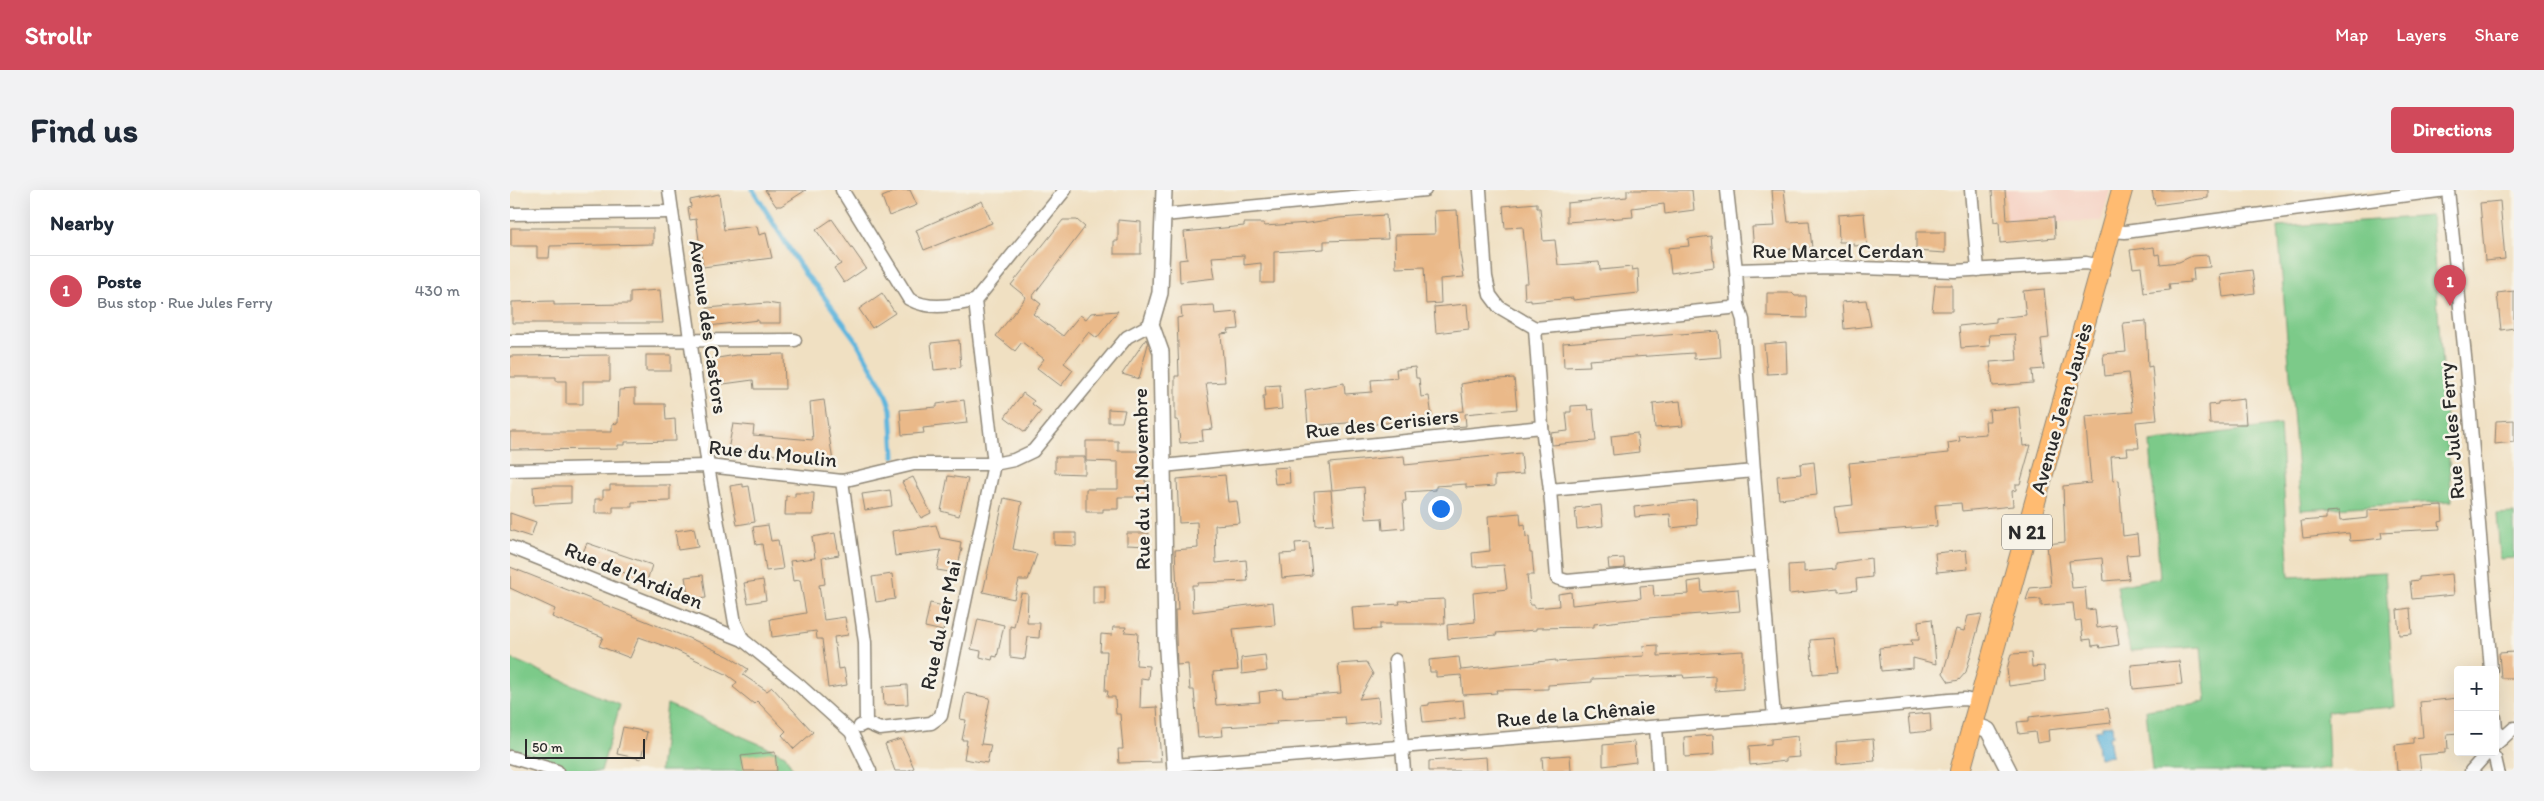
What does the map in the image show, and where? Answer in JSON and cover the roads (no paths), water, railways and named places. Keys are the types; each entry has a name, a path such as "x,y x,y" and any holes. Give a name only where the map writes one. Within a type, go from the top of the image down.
{"main road":[{"name":"Avenue Jean Jaurès","path":"1960,771 2122,190"}],"street":[{"name":"Avenue des Castors","path":"669,190 708,466 735,624 743,640 800,686 851,732 870,771"},
{"path":"842,190 910,299 920,305 931,307 975,301 1065,190"},
{"path":"1151,324 1160,293 1164,190"},
{"path":"1164,215 1425,190"},
{"path":"1480,190 1486,277 1490,295 1499,306 1535,328 1723,310 1738,305 1743,320 1774,717"},
{"path":"1727,190 1736,270"},
{"path":"1971,190 1978,270"},
{"path":"2111,231 2126,232 2447,190"},
{"name":"Rue Jules Ferry","path":"2447,190 2466,366 2491,666"},
{"path":"510,214 672,212"},
{"name":"Rue Marcel Cerdan","path":"1738,305 1736,270 1829,267 1978,270 2068,263 2086,263 2101,266"},
{"name":"Rue du 1er Mai","path":"866,723 880,729 931,723 941,716 994,464 975,301"},
{"name":"Rue du Moulin","path":"510,470 708,466 842,481 914,464 994,464 1014,460 1033,451 1127,337 1151,324"},
{"name":"Rue du 11 Novembre","path":"1151,324 1161,352 1166,636 1175,768"},
{"path":"1535,328 1542,427 1550,490 1557,578 1567,581 1762,563"},
{"path":"510,340 795,340"},
{"name":"Rue des Cerisiers","path":"1163,466 1542,427"},
{"path":"1550,490 1754,471"},
{"path":"842,481 864,642 866,723 851,732"},
{"name":"Rue de l'Ardiden","path":"510,547 743,640"},
{"path":"1395,660 1404,771"},
{"name":"Rue de la Chênaie","path":"1175,768 1774,717 1949,700 1965,699 1980,703"},
{"path":"1974,724 1988,730 2009,771"},
{"path":"1656,727 1659,771"},
{"path":"2499,742 2514,728"},
{"path":"2471,771 2485,756"},
{"path":"2493,756 2498,771"},
{"path":"510,757 557,771"}],"water":[{"path":"2112,725 2113,736 2109,737 2112,756 2099,758 2095,731 2102,730 2102,726"}],"waterway":[{"path":"753,190 805,274 817,287 857,342 884,390 891,409 894,456"}],"place":[{"name":"Poste","path":"2450,306"}]}
